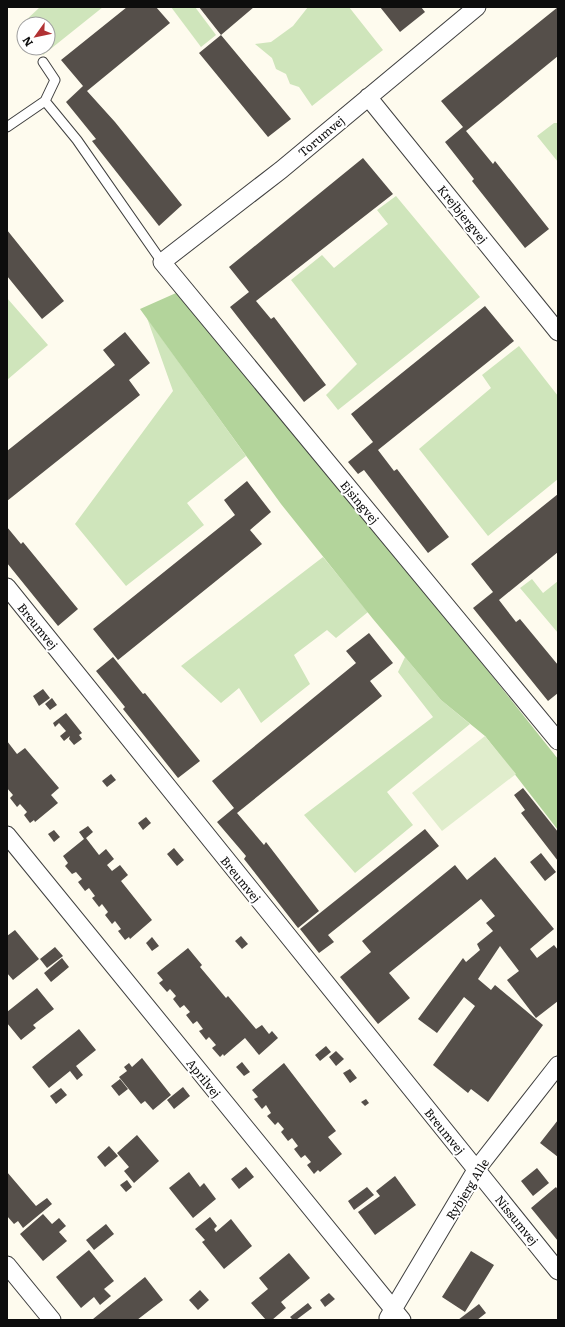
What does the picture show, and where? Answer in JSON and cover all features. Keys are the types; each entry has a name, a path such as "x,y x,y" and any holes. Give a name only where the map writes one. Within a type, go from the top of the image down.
{"street":[{"name":"Torumvej","path":"162,262 281,170 477,7"},
{"name":"Krejbjergvej","path":"368,97 558,332"},
{"name":"Ejsingvej","path":"162,262 558,741"},
{"name":"Breumvej","path":"7,587 476,1170"},
{"name":"Aprilvej","path":"7,835 394,1317"},
{"name":"Rybjerg Alle","path":"394,1317 476,1170 558,1065"},
{"name":"Nissumvej","path":"476,1170 558,1271"},
{"path":"7,1265 52,1320"}],"lane":[{"path":"7,127 45,101 55,80 43,62"},
{"path":"45,101 77,140 162,262"}],"green space":[{"path":"40,7 103,7 56,45 56,16 30,16"},
{"path":"171,7 195,7 216,35 201,47"},
{"path":"308,7 349,7 383,50 312,106 299,87 290,84 286,74 276,69 272,58 255,44 271,42 293,26"},
{"path":"554,123 558,123 558,162 537,136"},
{"path":"396,196 480,297 338,410 326,395 357,364 291,280 322,255 334,268 388,224 377,210"},
{"path":"176,293 369,521 558,759 558,830 485,736 441,700 373,619 281,504 140,309"},
{"path":"7,298 48,345 7,380"},
{"path":"147,318 246,456 187,503 204,525 126,586 75,524 173,391"},
{"path":"519,346 558,396 558,479 488,536 419,449 491,388 482,375"},
{"path":"323,557 368,612 336,638 327,630 294,655 310,684 261,723 239,688 221,703 181,666"},
{"path":"532,579 543,593 558,581 558,633 520,588"},
{"path":"405,657 441,700 470,724 387,792 413,825 355,873 304,815 433,717 398,672"},
{"path":"485,736 516,774 442,831 412,793"}],"building":[{"path":"127,7 156,7 170,23 87,91 115,122 182,205 159,226 92,141 96,139 66,102 83,86 61,60"},
{"path":"199,7 254,7 221,35"},
{"path":"380,7 421,7 425,12 400,32"},
{"path":"558,7 558,56 466,131 493,164 495,161 549,229 525,248 472,181 474,179 445,142 463,127 441,101"},
{"path":"221,35 291,119 268,137 199,53"},
{"path":"363,158 393,194 256,301 271,319 274,317 326,385 304,402 230,307 249,292 229,267"},
{"path":"7,230 64,301 42,319 7,276"},
{"path":"485,306 514,341 378,450 394,471 397,469 449,537 428,553 364,470 358,474 348,462 373,442 351,414"},
{"path":"125,332 150,363 129,380 140,395 7,501 7,451 115,365 103,350"},
{"path":"247,481 271,512 250,530 262,544 118,660 93,629 235,515 224,500"},
{"path":"558,494 558,552 499,600 516,622 520,619 558,665 558,693 548,701 473,608 493,592 471,564"},
{"path":"7,527 21,544 23,542 78,609 58,626 7,563"},
{"path":"369,633 393,663 370,681 382,696 237,813 264,845 266,842 319,911 298,928 244,859 246,856 217,822 234,808 212,781 356,663 346,651"},
{"path":"113,657 143,694 145,693 200,761 178,778 123,709 125,707 96,671"},
{"path":"43,689 50,698 39,706 33,696"},
{"path":"52,698 57,705 50,710 45,704"},
{"path":"66,713 82,733 79,735 82,739 74,745 69,739 70,736 64,741 60,736 66,731 59,723 55,727 53,723"},
{"path":"7,741 17,754 25,748 59,788 51,795 58,803 35,822 34,820 30,823 24,815 27,812 20,804 17,807 10,798 13,795 7,788"},
{"path":"111,774 116,780 107,787 102,781"},
{"path":"523,788 558,832 558,861 521,813 525,810 514,795"},
{"path":"146,817 151,823 143,830 138,823"},
{"path":"88,826 93,832 86,838 99,855 106,849 114,859 107,865 112,871 120,865 128,875 121,881 152,920 130,939 129,937 125,940 118,931 121,929 115,921 112,924 105,915 108,912 102,904 99,907 92,898 95,896 89,888 85,891 78,882 82,879 76,872 72,874 65,866 68,863 63,856 84,839 79,832"},
{"path":"425,829 439,846 328,935 334,942 319,953 300,929"},
{"path":"54,830 60,837 54,842 48,834"},
{"path":"174,848 184,860 177,866 167,854"},
{"path":"541,853 556,872 545,881 530,862"},
{"path":"495,857 554,929 530,949 537,958 554,945 558,950 558,1001 536,1018 507,980 519,971 500,946 478,979 491,990 495,985 543,1025 488,1102 471,1089 468,1093 433,1065 475,1006 464,997 437,1033 418,1019 463,958 466,962 480,950 477,944 493,931 486,923 495,916 481,899 389,973 410,998 378,1024 340,977 371,952 362,941 455,865 467,880"},
{"path":"15,930 39,959 13,980 7,973 7,936"},
{"path":"241,936 248,944 242,949 235,941"},
{"path":"152,937 159,946 152,951 146,943"},
{"path":"55,947 63,956 47,968 40,959"},
{"path":"188,948 202,965 200,967 226,998 228,996 256,1029 262,1025 269,1034 272,1031 278,1038 259,1055 245,1038 224,1056 223,1054 220,1057 212,1048 216,1045 209,1037 206,1040 199,1031 203,1029 197,1021 193,1024 186,1015 190,1012 184,1005 180,1008 173,999 176,996 170,989 167,992 159,983 163,980 157,973"},
{"path":"62,958 69,967 51,982 44,973"},
{"path":"37,988 54,1009 33,1025 36,1028 21,1040 7,1023 7,1012"},
{"path":"79,1029 96,1050 76,1066 83,1075 77,1080 70,1071 49,1088 32,1067"},
{"path":"326,1046 331,1052 320,1061 315,1055"},
{"path":"336,1051 344,1059 336,1066 329,1057"},
{"path":"142,1058 171,1095 153,1110 145,1101 141,1104 119,1077 127,1071 124,1067 129,1063 132,1067"},
{"path":"242,1062 250,1072 244,1076 236,1067"},
{"path":"284,1063 336,1131 328,1137 342,1154 320,1172 318,1170 314,1174 307,1165 311,1162 305,1155 301,1158 294,1149 298,1146 292,1138 288,1141 281,1132 284,1129 278,1122 275,1125 267,1116 271,1113 266,1105 262,1109 254,1099 258,1097 252,1090"},
{"path":"350,1069 357,1078 350,1083 343,1073"},
{"path":"120,1079 128,1089 119,1096 111,1086"},
{"path":"183,1087 190,1096 174,1109 167,1100"},
{"path":"61,1088 67,1095 56,1104 50,1096"},
{"path":"366,1099 369,1103 365,1106 361,1102"},
{"path":"558,1120 558,1157 540,1143"},
{"path":"137,1135 159,1161 134,1183 124,1171 129,1167 117,1153"},
{"path":"109,1146 118,1156 105,1167 97,1157"},
{"path":"246,1167 254,1177 239,1189 231,1179"},
{"path":"537,1168 549,1183 533,1196 521,1181"},
{"path":"7,1172 36,1206 47,1198 52,1204 23,1228 18,1221 14,1224 7,1216"},
{"path":"189,1172 200,1187 204,1183 216,1199 193,1218 169,1188"},
{"path":"395,1176 416,1205 375,1235 358,1212 380,1196 376,1191"},
{"path":"127,1180 132,1187 126,1192 120,1185"},
{"path":"367,1187 374,1195 354,1210 348,1201"},
{"path":"556,1187 558,1190 558,1241 531,1208"},
{"path":"43,1214 52,1224 59,1218 66,1226 59,1232 67,1241 43,1261 20,1234"},
{"path":"210,1217 217,1226 214,1229 216,1232 231,1219 252,1246 224,1269 202,1242 205,1240 195,1229"},
{"path":"106,1224 114,1234 94,1250 86,1240"},
{"path":"89,1250 114,1281 104,1289 111,1296 100,1305 94,1297 81,1308 56,1277"},
{"path":"471,1251 494,1265 465,1312 442,1297"},
{"path":"289,1253 310,1278 281,1302 286,1308 272,1320 266,1320 251,1303 268,1289 259,1278"},
{"path":"145,1277 163,1300 137,1320 93,1319"},
{"path":"200,1290 209,1300 198,1310 189,1300"},
{"path":"329,1293 335,1299 325,1307 320,1300"},
{"path":"308,1303 312,1308 296,1320 293,1320 290,1317"},
{"path":"479,1304 486,1313 477,1320 458,1320"}]}
